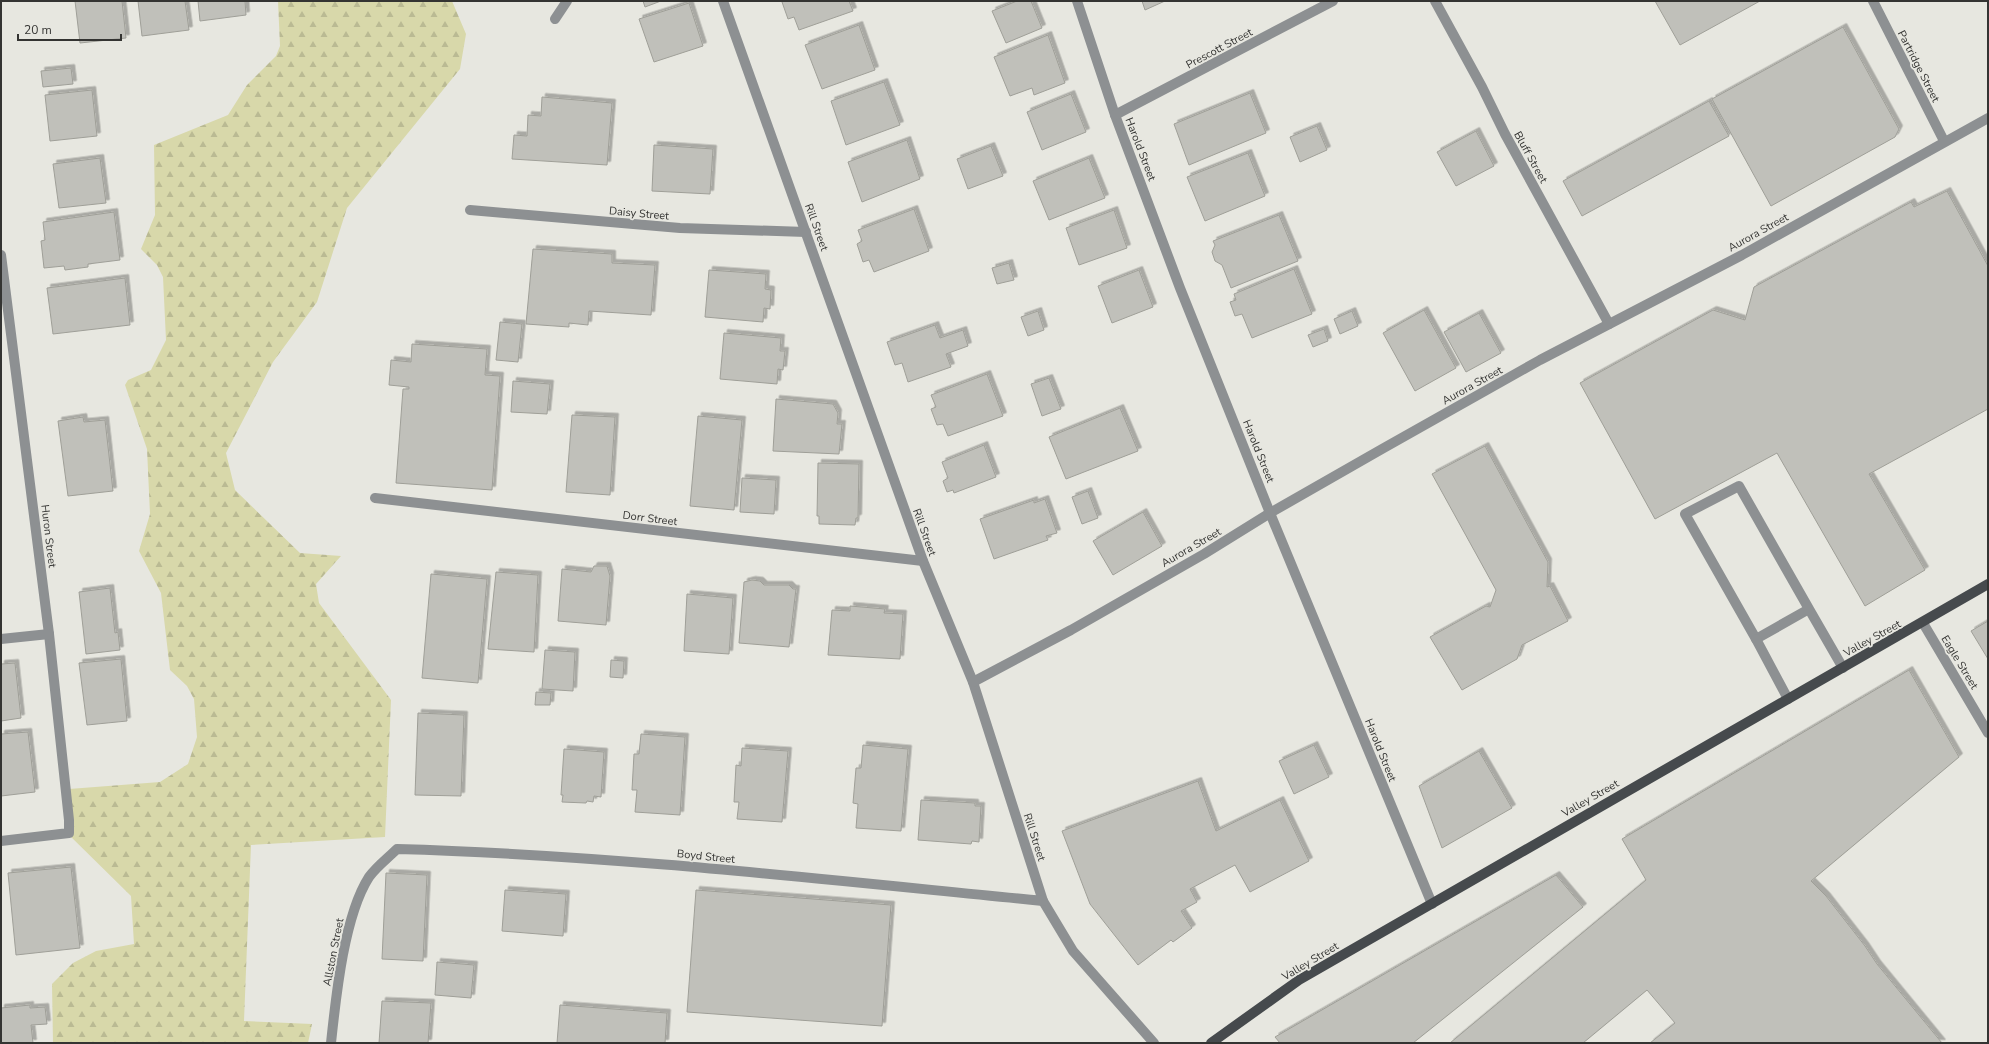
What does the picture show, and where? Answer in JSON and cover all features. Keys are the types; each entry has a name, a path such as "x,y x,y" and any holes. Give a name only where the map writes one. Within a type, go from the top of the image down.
{"main road":[{"name":"Valley Street","path":"1211,1043 1299,980 1923,623 1988,584"}],"street":[{"path":"555,19 567,1"},
{"name":"Rill Street","path":"723,1 923,561 973,682 1043,901 1073,951 1154,1043"},
{"name":"Harold Street","path":"1077,1 1115,114 1180,288 1270,513 1432,904"},
{"name":"Prescott Street","path":"1115,114 1333,1"},
{"name":"Bluff Street","path":"1435,1 1482,87 1504,134 1609,324"},
{"name":"Partridge Street","path":"1873,1 1944,141"},
{"name":"Aurora Street","path":"973,682 1151,584 1270,513 1423,426 1609,324 1742,255 1944,141 1988,118"},
{"name":"Daisy Street","path":"470,210 680,228 806,232"},
{"name":"Huron Street","path":"1,255 3,282 49,634 69,820 69,834 1,841"},
{"path":"1788,699 1756,639 1685,514 1739,486 1843,668"},
{"name":"Dorr Street","path":"374,498 923,561"},
{"path":"1756,639 1809,609"},
{"name":"Eagle Street","path":"1923,623 1988,733"},
{"path":"1,639 49,634"},
{"name":"Boyd Street","path":"374,870 397,849 462,851 641,862 1043,901"},
{"name":"Allston Street","path":"331,1043 335,1003 352,916 368,879 374,870"}],"green space":[{"path":"278,1 452,1 466,34 460,69 347,208 317,302 273,362 226,453 235,490 300,553 341,556 316,584 319,603 391,700 385,837 251,845 244,1021 312,1024 308,1043 53,1043 52,984 73,963 96,951 134,944 131,896 66,832 69,789 160,782 188,764 197,737 194,699 187,686 170,670 161,593 139,551 150,514 147,449 125,385 128,380 151,370 166,340 163,277 157,265 141,249 155,215 154,145 228,115 247,85 276,56 280,46"}],"building":[{"path":"75,1 122,1 126,38 80,43"},
{"path":"138,1 185,1 189,30 142,36"},
{"path":"198,1 245,1 246,15 200,21"},
{"path":"643,1 661,1 645,7"},
{"path":"849,1 853,11 799,30 794,17 788,19 782,2"},
{"path":"1017,1 1031,1 1042,28 1006,43 992,11"},
{"path":"1142,1 1165,1 1145,10"},
{"path":"1655,1 1760,1 1680,45"},
{"path":"689,3 703,46 654,62 639,19"},
{"path":"859,25 875,70 822,89 805,45"},
{"path":"1843,27 1899,129 1895,137 1771,206 1712,99"},
{"path":"1048,35 1065,83 1034,95 1032,88 1010,96 994,57"},
{"path":"71,68 73,84 43,87 41,71"},
{"path":"884,82 900,125 846,145 831,101"},
{"path":"92,90 97,136 50,141 45,95"},
{"path":"1250,93 1266,133 1189,165 1174,124"},
{"path":"1071,94 1086,132 1042,150 1027,112"},
{"path":"542,97 612,103 607,165 512,159 514,135 527,136 528,115 541,116"},
{"path":"1709,101 1729,136 1582,216 1563,181"},
{"path":"1317,126 1327,150 1300,162 1290,137"},
{"path":"1476,131 1494,166 1456,186 1437,152"},
{"path":"907,140 920,179 862,202 848,162"},
{"path":"654,145 713,149 710,194 652,191"},
{"path":"991,146 1003,176 968,189 957,159"},
{"path":"1248,153 1265,196 1205,221 1187,177"},
{"path":"100,158 106,203 59,208 53,164"},
{"path":"1089,158 1105,198 1049,220 1033,181"},
{"path":"1947,191 1988,266 1988,409 1869,474 1925,570 1865,606 1777,453 1655,519 1580,383 1713,310 1745,320 1754,287 1911,202 1914,207"},
{"path":"914,209 929,251 874,272 869,260 863,262 857,244 862,241 858,230"},
{"path":"1114,210 1127,248 1079,265 1066,228"},
{"path":"114,212 120,260 88,264 88,267 65,270 64,266 44,268 41,241 45,240 43,222"},
{"path":"1279,215 1298,261 1231,288 1222,265 1215,261 1212,252 1215,245 1213,241"},
{"path":"533,249 612,254 612,263 655,265 651,315 589,311 588,325 569,323 569,327 526,324"},
{"path":"1009,263 1014,280 997,284 992,268"},
{"path":"1294,269 1312,314 1252,338 1242,314 1235,316 1230,302 1236,300 1234,294"},
{"path":"709,270 766,274 765,289 771,290 770,309 764,308 763,322 705,317"},
{"path":"1139,270 1153,307 1112,323 1098,286"},
{"path":"125,278 130,325 53,334 47,288"},
{"path":"1424,310 1456,368 1415,391 1383,333"},
{"path":"1038,311 1044,330 1028,336 1021,317"},
{"path":"1352,311 1358,326 1340,334 1334,319"},
{"path":"1479,313 1501,353 1466,372 1444,332"},
{"path":"500,322 522,324 518,362 496,360"},
{"path":"935,325 940,338 963,330 968,346 946,354 951,367 908,382 902,363 895,365 887,342"},
{"path":"1324,329 1328,341 1313,347 1308,335"},
{"path":"724,333 781,338 780,351 785,351 783,370 778,369 777,384 720,379"},
{"path":"412,344 487,349 485,375 500,376 492,490 396,483 403,389 409,389 409,387 389,385 391,360 411,362"},
{"path":"987,374 1003,416 948,436 943,424 937,425 931,409 936,407 931,395"},
{"path":"1049,378 1061,409 1042,416 1031,384"},
{"path":"513,381 550,384 547,414 511,412"},
{"path":"776,399 833,404 838,413 837,424 842,424 839,454 773,451"},
{"path":"1120,408 1138,451 1066,479 1049,437"},
{"path":"572,415 615,417 610,495 566,492"},
{"path":"698,416 742,420 734,510 690,506"},
{"path":"83,417 84,422 105,420 113,491 68,496 58,421"},
{"path":"984,445 996,477 954,493 953,490 947,492 943,481 948,478 942,462"},
{"path":"1485,446 1548,562 1547,587 1550,586 1568,621 1522,645 1517,659 1462,690 1430,637 1486,606 1490,607 1496,590 1432,474"},
{"path":"818,463 859,464 858,518 856,518 855,525 819,524 819,516 817,516"},
{"path":"742,478 776,480 774,514 740,512"},
{"path":"1088,491 1098,518 1082,524 1072,497"},
{"path":"1045,499 1057,533 1046,536 1048,540 994,559 980,519 1034,500 1034,503"},
{"path":"1143,512 1162,546 1113,575 1093,541"},
{"path":"594,566 607,566 610,576 606,625 558,621 562,569 591,572"},
{"path":"496,572 538,575 534,652 488,649"},
{"path":"431,574 487,579 478,683 422,678"},
{"path":"752,580 760,581 764,585 789,585 793,589 796,589 789,647 739,643 744,582"},
{"path":"110,588 115,633 118,632 120,650 86,654 79,592"},
{"path":"687,594 733,598 729,654 684,651"},
{"path":"850,606 885,609 884,613 903,614 900,659 828,655 832,610 850,611"},
{"path":"1988,621 1988,659 1971,631"},
{"path":"545,650 575,652 573,691 542,689"},
{"path":"121,659 127,721 87,725 79,663"},
{"path":"611,660 624,661 623,678 610,677"},
{"path":"15,663 21,718 1,721 1,664"},
{"path":"1909,670 1959,757 1811,881 1826,896 1877,964 1942,1043 1650,1043 1675,1023 1647,990 1583,1043 1450,1043 1646,880 1622,839"},
{"path":"536,692 551,693 550,705 535,705"},
{"path":"418,713 464,715 461,796 415,795"},
{"path":"28,732 35,792 1,796 1,734"},
{"path":"641,734 685,737 680,815 635,812 637,790 632,790 634,754 639,754"},
{"path":"863,745 908,749 901,831 856,828 858,804 853,803 856,768 861,768"},
{"path":"1314,745 1329,777 1294,794 1279,761"},
{"path":"742,748 788,751 782,822 737,819 739,802 734,802 736,765 741,766"},
{"path":"564,749 604,752 601,797 594,796 593,802 587,801 586,803 562,802 563,795 561,795"},
{"path":"1479,751 1512,808 1442,848 1419,786"},
{"path":"1198,781 1216,831 1280,800 1309,861 1250,892 1235,865 1190,889 1197,902 1181,911 1192,928 1173,942 1171,940 1138,965 1090,904 1062,831"},
{"path":"921,800 975,803 975,806 981,806 979,842 972,841 971,844 918,840"},
{"path":"71,867 80,948 16,955 8,873"},
{"path":"386,873 427,875 423,961 382,959"},
{"path":"1556,875 1583,907 1413,1043 1280,1043 1275,1037"},
{"path":"505,890 566,894 563,936 502,931"},
{"path":"696,890 891,905 882,1026 687,1012"},
{"path":"437,962 474,965 471,998 435,995"},
{"path":"382,1001 431,1003 428,1043 379,1043"},
{"path":"30,1005 30,1008 45,1007 47,1024 31,1025 33,1043 1,1043 1,1008"},
{"path":"560,1005 667,1013 665,1043 557,1043"}]}
